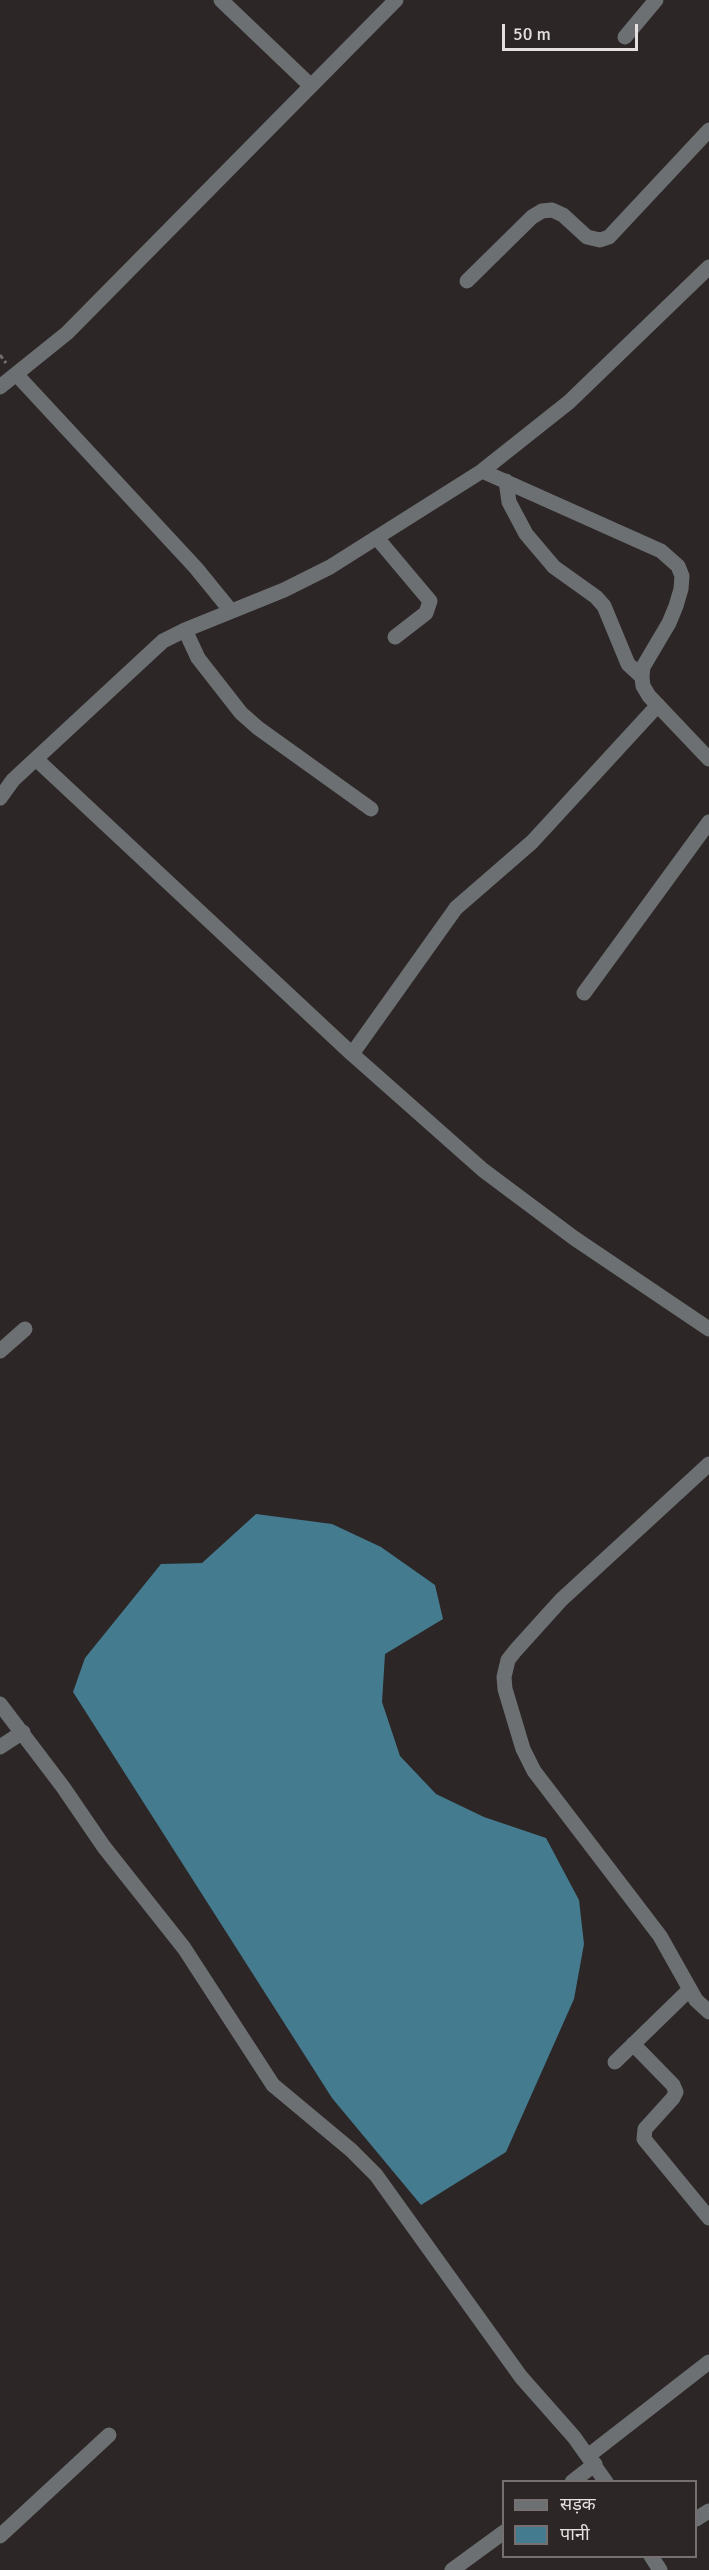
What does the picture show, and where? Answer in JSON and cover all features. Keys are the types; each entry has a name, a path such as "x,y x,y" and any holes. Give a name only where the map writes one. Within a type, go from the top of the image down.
{"street":[{"path":"220,0 311,86"},
{"path":"0,387 67,333 396,0"},
{"path":"625,37 656,0"},
{"path":"467,281 532,217 542,211 552,210 563,215 587,237 600,240 609,237 709,130"},
{"path":"0,798 13,780 163,641 284,590 330,567 482,471 569,402 709,267"},
{"path":"16,374 196,568 231,611"},
{"path":"482,471 661,551 678,566 682,576 681,589 669,623 643,667 643,686 709,759"},
{"path":"506,481 509,502 526,534 554,567 596,597 604,606 628,663 642,677"},
{"path":"377,538 430,601 426,613 395,637"},
{"path":"185,630 198,658 241,713 258,728 371,809"},
{"path":"352,1054 456,908 532,842 658,705"},
{"path":"36,759 428,1123 526,1203 709,1329"},
{"path":"584,993 709,822"},
{"path":"0,1352 25,1329"},
{"path":"709,1464 561,1600 514,1651 508,1660 504,1677 505,1689 523,1749 534,1771 660,1936 700,2006 709,2012"},
{"path":"0,1704 104,1847 184,1948 273,2085 351,2150 376,2175 521,2377 592,2460 605,2480"},
{"path":"0,1748 22,1732"},
{"path":"615,2062 690,1989"},
{"path":"633,2044 673,2085 676,2092 645,2129 644,2139 709,2218"},
{"path":"573,2480 592,2460 709,2361"},
{"path":"0,2536 109,2435"},
{"path":"452,2570 502,2533"}],"water":[{"path":"256,1514 332,1524 381,1547 435,1585 443,1619 385,1654 382,1702 400,1756 436,1794 484,1817 546,1838 579,1900 584,1944 574,1999 506,2152 421,2205 332,2098 73,1692 85,1658 161,1564 202,1563"}]}
